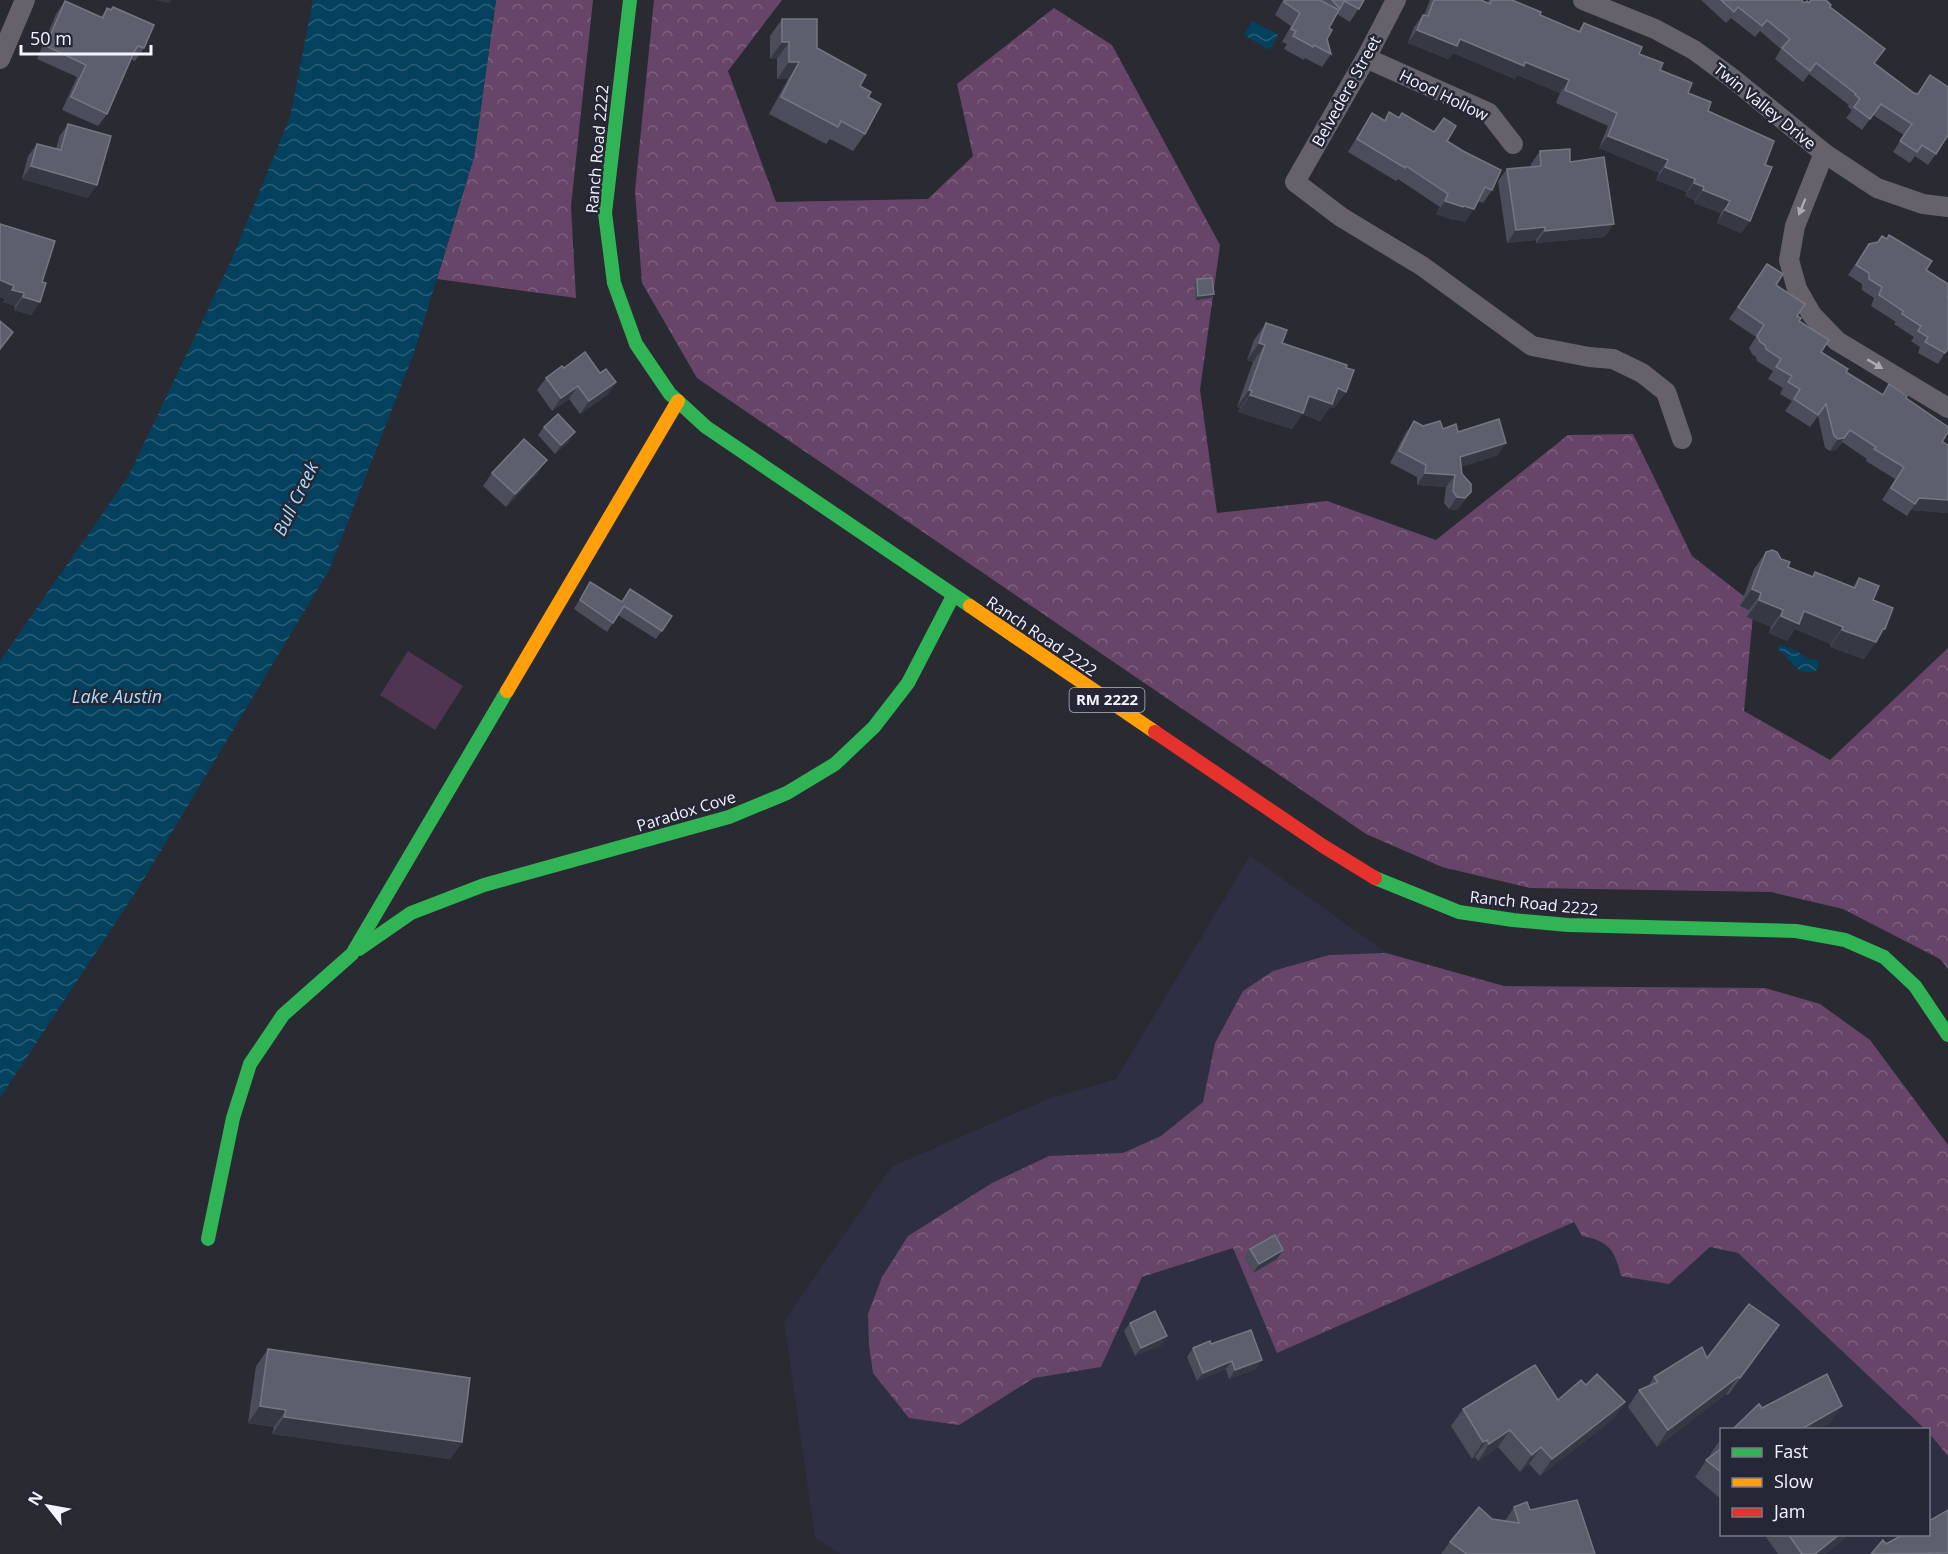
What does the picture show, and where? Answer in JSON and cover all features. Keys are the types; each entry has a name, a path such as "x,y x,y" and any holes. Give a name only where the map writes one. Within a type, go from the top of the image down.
{"main road":[{"name":"Ranch Road 2222","path":"630,0 605,213 614,283 636,344 670,394 706,427 1323,846 1382,882 1459,912 1513,920 1568,925 1796,931 1845,940 1884,957 1914,986 1948,1035"},
{"path":"208,1239 233,1119 250,1064 283,1015 352,954 678,401"},
{"name":"Paradox Cove","path":"352,954 411,913 484,885 729,818 787,793 835,764 874,727 908,683 953,596"}],"street":[{"path":"0,58 25,0"},
{"name":"Belvedere Street","path":"1396,0 1295,182 1341,217 1422,266 1532,346 1589,357 1613,359 1642,373 1666,392 1682,439"},
{"name":"Twin Valley Drive","path":"1583,0 1655,29 1694,50 1824,153 1877,188 1923,204 1948,207"},
{"name":"Hood Hollow","path":"1365,58 1489,114 1513,144"},
{"path":"1824,153 1795,226 1789,260 1797,289 1812,315 1837,341 1948,408"}],"shaded area":[{"path":"408,651 463,686 435,730 380,695"},
{"path":"1250,856 1387,953 1504,986 1765,988 1820,1004 1870,1040 1948,1145 1948,1554 841,1554 815,1538 784,1321 891,1167 1048,1099 1116,1079"}],"green space":[{"path":"496,0 593,0 571,206 576,298 437,279 474,157"},
{"path":"654,0 782,0 728,71 776,202 928,199 973,156 957,84 1054,8 1112,45 1220,245 1200,390 1217,513 1327,501 1436,540 1568,435 1633,434 1692,556 1754,604 1744,711 1830,760 1948,648 1948,969 1940,959 1843,909 1771,892 1530,888 1442,867 1366,834 697,378 642,283 635,191"},
{"path":"1386,953 1504,986 1765,988 1820,1004 1870,1040 1948,1145 1948,1456 1930,1434 1930,1428 1924,1428 1738,1253 1710,1247 1669,1284 1621,1276 1616,1259 1609,1248 1599,1241 1582,1236 1574,1222 1277,1353 1233,1248 1142,1277 1101,1367 1034,1378 959,1425 909,1418 873,1373 868,1314 882,1277 908,1236 992,1183 1049,1156 1123,1153 1161,1136 1203,1102 1215,1043 1243,991 1273,971 1329,955"}],"water":[{"name":"Lake Austin","path":"313,0 496,0 474,157 414,353 329,570 139,887 0,1098 0,661 128,477 231,261 290,117"},
{"path":"1252,21 1278,35 1270,50 1244,35"},
{"path":"1777,646 1797,651 1808,659 1817,660 1819,664 1816,671 1799,670 1778,649"}],"building":[{"path":"1285,0 1320,0 1339,10 1329,28 1332,30 1327,39 1331,54 1293,36 1296,31 1291,29 1300,13 1284,2"},
{"path":"1332,0 1364,0 1359,9 1344,1 1340,9"},
{"path":"1434,0 1481,0 1490,4 1491,0 1512,0 1580,32 1584,23 1642,47 1639,54 1663,63 1660,70 1692,83 1688,93 1711,102 1708,111 1774,141 1765,165 1772,167 1750,221 1725,210 1730,201 1703,190 1704,187 1694,183 1695,179 1665,167 1668,160 1608,136 1617,113 1565,90 1569,80 1525,62 1524,66 1460,39 1457,46 1417,30 1423,15 1428,16"},
{"path":"1721,0 1801,0 1809,3 1811,0 1826,0 1831,5 1830,7 1885,49 1874,63 1914,93 1918,94 1930,75 1948,87 1948,135 1936,154 1922,145 1917,152 1900,141 1912,124 1881,104 1870,119 1854,107 1860,99 1856,94 1816,63 1810,71 1795,59 1782,48 1790,39 1767,20 1762,26 1738,7 1734,12"},
{"path":"65,1 103,18 107,8 111,10 113,7 154,25 144,48 138,46 134,52 107,114 71,97 86,65 46,46"},
{"path":"782,19 817,19 817,48 866,75 860,86 871,92 868,97 881,104 865,134 841,121 838,127 781,97 799,62 789,62 789,42 782,42"},
{"path":"1389,112 1399,118 1402,113 1434,132 1444,118 1456,126 1447,141 1501,170 1492,190 1485,187 1474,209 1445,201 1448,194 1406,166 1405,168 1357,139 1372,113 1385,121"},
{"path":"68,124 111,136 97,185 31,166 37,144 61,150"},
{"path":"1570,149 1570,162 1604,157 1614,224 1545,231 1545,227 1516,230 1507,169 1541,166 1540,151"},
{"path":"0,224 55,241 42,282 46,283 40,302 23,297 24,293 12,290 14,286 0,280"},
{"path":"1889,235 1932,261 1926,270 1948,284 1948,348 1945,353 1925,342 1928,337 1918,331 1921,326 1879,295 1882,287 1869,279 1869,273 1856,265 1869,244 1878,242 1882,236 1887,239"},
{"path":"1767,264 1783,274 1776,285 1805,304 1797,316 1801,318 1799,321 1829,340 1821,352 1848,369 1846,372 1883,395 1889,384 1948,427 1948,432 1942,442 1948,445 1948,500 1919,498 1915,504 1891,488 1904,467 1874,449 1876,447 1850,430 1844,438 1838,439 1834,436 1826,404 1818,415 1794,399 1800,389 1788,382 1792,376 1776,367 1781,359 1766,349 1757,336 1764,325 1738,307"},
{"path":"1212,278 1214,294 1198,296 1197,279"},
{"path":"0,321 13,332 0,349"},
{"path":"1266,323 1287,330 1282,343 1347,365 1346,368 1354,370 1346,392 1338,388 1332,404 1309,396 1303,413 1250,395 1252,391 1249,390 1265,345 1259,343"},
{"path":"585,352 600,373 606,369 616,382 589,401 578,386 561,398 546,378"},
{"path":"558,414 575,432 561,445 544,427"},
{"path":"1499,419 1506,443 1460,457 1462,474 1471,484 1471,492 1465,498 1457,497 1453,491 1455,475 1425,473 1426,465 1399,451 1414,421 1423,426 1440,421 1443,429 1456,424 1458,432"},
{"path":"524,439 547,460 515,494 492,473"},
{"path":"1772,550 1777,552 1781,559 1790,562 1788,567 1813,577 1815,572 1855,588 1859,578 1879,586 1873,600 1893,608 1885,629 1876,642 1842,630 1843,627 1804,611 1799,624 1781,616 1783,610 1759,600 1761,593 1752,589 1766,552"},
{"path":"590,582 622,602 630,589 672,616 662,631 624,606 613,623 580,600"},
{"path":"1275,1235 1283,1250 1259,1264 1250,1249"},
{"path":"1749,1304 1779,1325 1740,1378 1738,1377 1668,1430 1639,1390 1658,1382 1654,1377 1702,1347 1707,1358"},
{"path":"1155,1311 1167,1336 1141,1348 1130,1323"},
{"path":"1251,1330 1262,1360 1235,1370 1232,1361 1203,1373 1193,1348"},
{"path":"268,1349 470,1378 462,1442 284,1417 286,1410 260,1406"},
{"path":"1535,1365 1558,1400 1581,1380 1586,1385 1597,1374 1625,1402 1552,1459 1541,1447 1532,1455 1510,1430 1489,1444 1487,1440 1483,1442 1463,1409"},
{"path":"1827,1374 1842,1406 1804,1428 1734,1428 1759,1404 1762,1408"},
{"path":"1720,1450 1720,1471 1706,1460"},
{"path":"1577,1500 1595,1554 1467,1554 1450,1542 1479,1507 1492,1519 1519,1523 1514,1507 1527,1502 1530,1510"},
{"path":"1948,1510 1948,1553 1871,1554 1883,1540 1886,1544 1900,1536 1930,1536 1930,1520"},
{"path":"1789,1536 1838,1536 1815,1554 1802,1554"}],"traffic: fast":[{"path":"630,0 605,213 614,283 636,344 670,394 706,427 970,606"},
{"path":"359,949 411,913 484,885 729,817 787,793 835,764 874,727 908,683 953,596"},
{"path":"208,1239 233,1118 250,1064 283,1015 352,954 507,691"},
{"path":"1375,878 1459,912 1513,920 1568,925 1796,931 1845,940 1884,957 1915,986 1948,1035"}],"traffic: slow":[{"path":"507,691 678,401"},
{"path":"970,606 1155,732"}],"traffic: jam":[{"path":"1155,732 1323,846 1375,878"}],"water label":[{"name":"Bull Creek","path":"296,499"}]}
